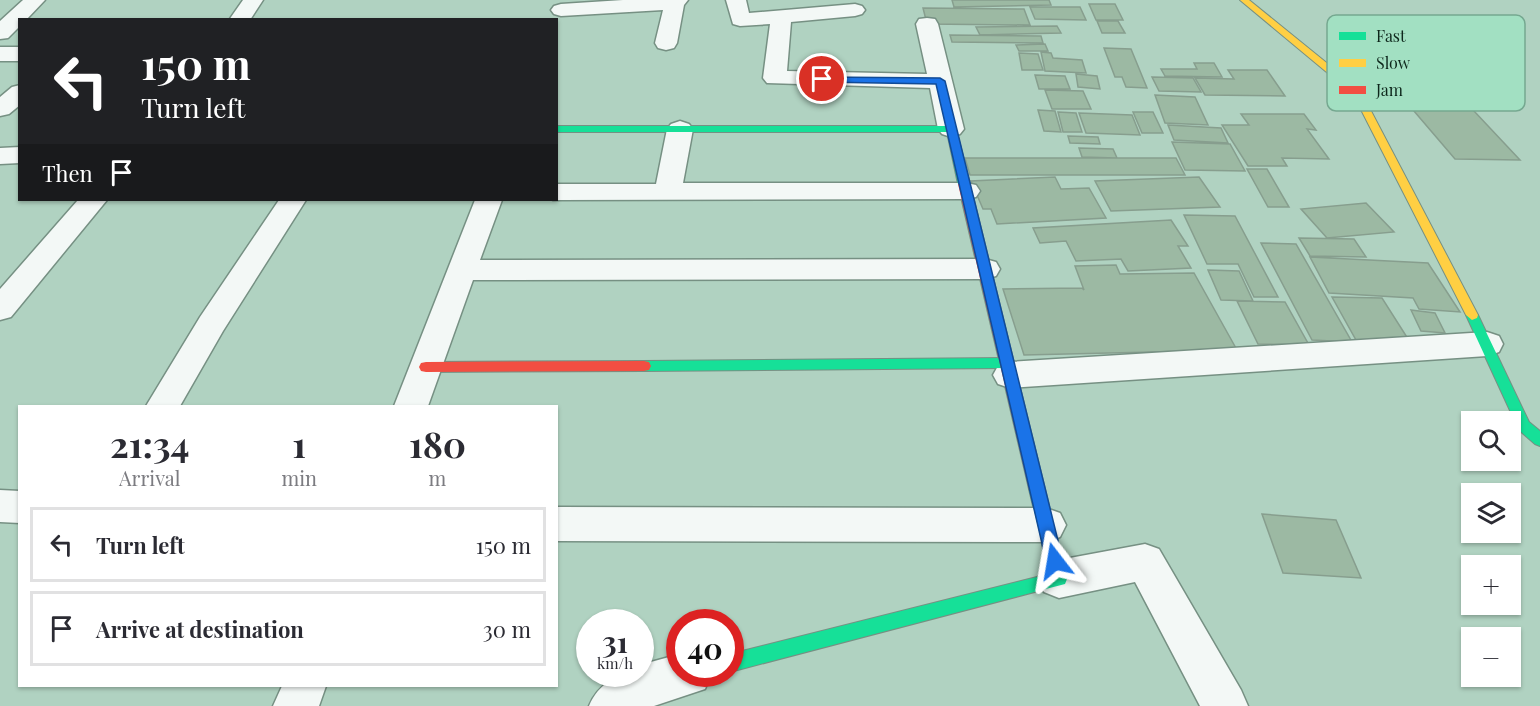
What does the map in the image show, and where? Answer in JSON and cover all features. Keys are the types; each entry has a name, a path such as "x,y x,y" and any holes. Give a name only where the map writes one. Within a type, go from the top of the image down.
{"street":[{"path":"0,33 35,0"},
{"path":"240,18 253,0"},
{"path":"736,0 740,20 855,10"},
{"path":"1244,0 1327,68"},
{"path":"560,10 676,1 666,43"},
{"path":"781,17 775,78 940,81"},
{"path":"927,24 1059,579"},
{"path":"0,54 18,54"},
{"path":"0,109 18,94"},
{"path":"1367,111 1487,344 1535,431"},
{"path":"558,129 951,129"},
{"path":"669,192 680,129"},
{"path":"0,156 18,155"},
{"path":"558,192 966,191"},
{"path":"0,309 92,201"},
{"path":"164,405 291,201"},
{"path":"411,405 488,201"},
{"path":"462,270 985,269"},
{"path":"426,366 1009,369 1487,344"},
{"path":"0,506 18,507"},
{"path":"558,524 1046,525"},
{"path":"744,659 1059,579 1145,562 1225,706"},
{"path":"612,706 649,684 666,680"},
{"path":"296,706 304,687"}],"building":[{"path":"952,0 1049,0 1051,5 954,7"},
{"path":"1089,4 1115,4 1123,20 1096,20"},
{"path":"1030,7 1080,7 1086,20 1035,19"},
{"path":"923,8 1024,9 1030,25 927,24"},
{"path":"1097,21 1118,21 1125,33 1102,33"},
{"path":"1057,26 1061,33 980,35 976,27"},
{"path":"950,35 1041,36 1043,43 952,42"},
{"path":"1045,44 1048,51 1019,51 1016,45"},
{"path":"1104,48 1131,49 1147,88 1126,87 1122,77 1115,77"},
{"path":"1041,52 1051,53 1053,58 1082,60 1086,73 1045,71"},
{"path":"1019,53 1038,54 1043,70 1022,70"},
{"path":"1194,63 1214,63 1222,77 1165,76 1161,69 1197,69"},
{"path":"1228,70 1267,70 1285,96 1205,95 1195,78 1234,79"},
{"path":"1076,74 1097,76 1100,89 1078,87"},
{"path":"1035,75 1065,76 1070,89 1039,89"},
{"path":"1152,77 1193,78 1201,92 1159,91"},
{"path":"1045,90 1083,91 1091,109 1052,109"},
{"path":"1155,95 1195,97 1208,125 1165,123"},
{"path":"1038,110 1055,111 1061,132 1044,131"},
{"path":"1414,111 1474,111 1520,160 1455,159"},
{"path":"1058,112 1076,113 1082,132 1063,132"},
{"path":"1133,112 1153,112 1163,133 1142,133"},
{"path":"1079,113 1132,115 1140,135 1086,133"},
{"path":"1241,114 1304,114 1316,130 1307,129 1329,159 1282,158 1287,166 1248,166 1222,125 1249,125"},
{"path":"1168,125 1221,128 1228,143 1174,140"},
{"path":"1068,136 1098,137 1100,144 1070,143"},
{"path":"1172,142 1230,144 1245,171 1185,170"},
{"path":"1079,148 1113,149 1117,158 1082,157"},
{"path":"965,158 1176,158 1185,175 970,175"},
{"path":"1247,169 1267,169 1289,207 1268,207"},
{"path":"1055,177 1061,189 1089,188 1106,218 997,224 991,209 983,209 971,181"},
{"path":"1199,177 1220,207 1111,211 1095,181"},
{"path":"1366,203 1394,232 1327,238 1301,209"},
{"path":"1184,215 1235,216 1278,297 1254,297 1238,264 1207,264"},
{"path":"1171,220 1188,246 1178,246 1191,268 1128,271 1121,259 1076,261 1066,241 1040,243 1033,228"},
{"path":"1299,238 1354,239 1366,257 1310,256"},
{"path":"1261,243 1296,244 1352,342 1312,340"},
{"path":"1310,257 1428,263 1460,312 1419,309 1413,298 1329,293"},
{"path":"1116,265 1120,274 1194,273 1237,350 1024,355 1003,289 1082,288 1084,290 1075,266"},
{"path":"1208,270 1239,271 1253,301 1221,300"},
{"path":"1332,297 1382,298 1410,342 1356,340"},
{"path":"1237,301 1285,302 1309,345 1258,344"},
{"path":"1411,310 1435,313 1445,333 1421,331"},
{"path":"1262,514 1336,520 1361,578 1283,573"}],"traffic: fast":[{"path":"558,129 951,129 964,184"},
{"path":"1472,315 1524,426 1540,440"},
{"path":"644,366 1007,363"},
{"path":"744,659 1059,579 1037,489"}],"traffic: slow":[{"path":"1244,0 1327,68"},
{"path":"1367,111 1472,315"}],"traffic: jam":[{"path":"964,184 1037,489"},
{"path":"426,367 644,366"}],"route":[{"path":"822,79 940,81 1055,561"}]}
